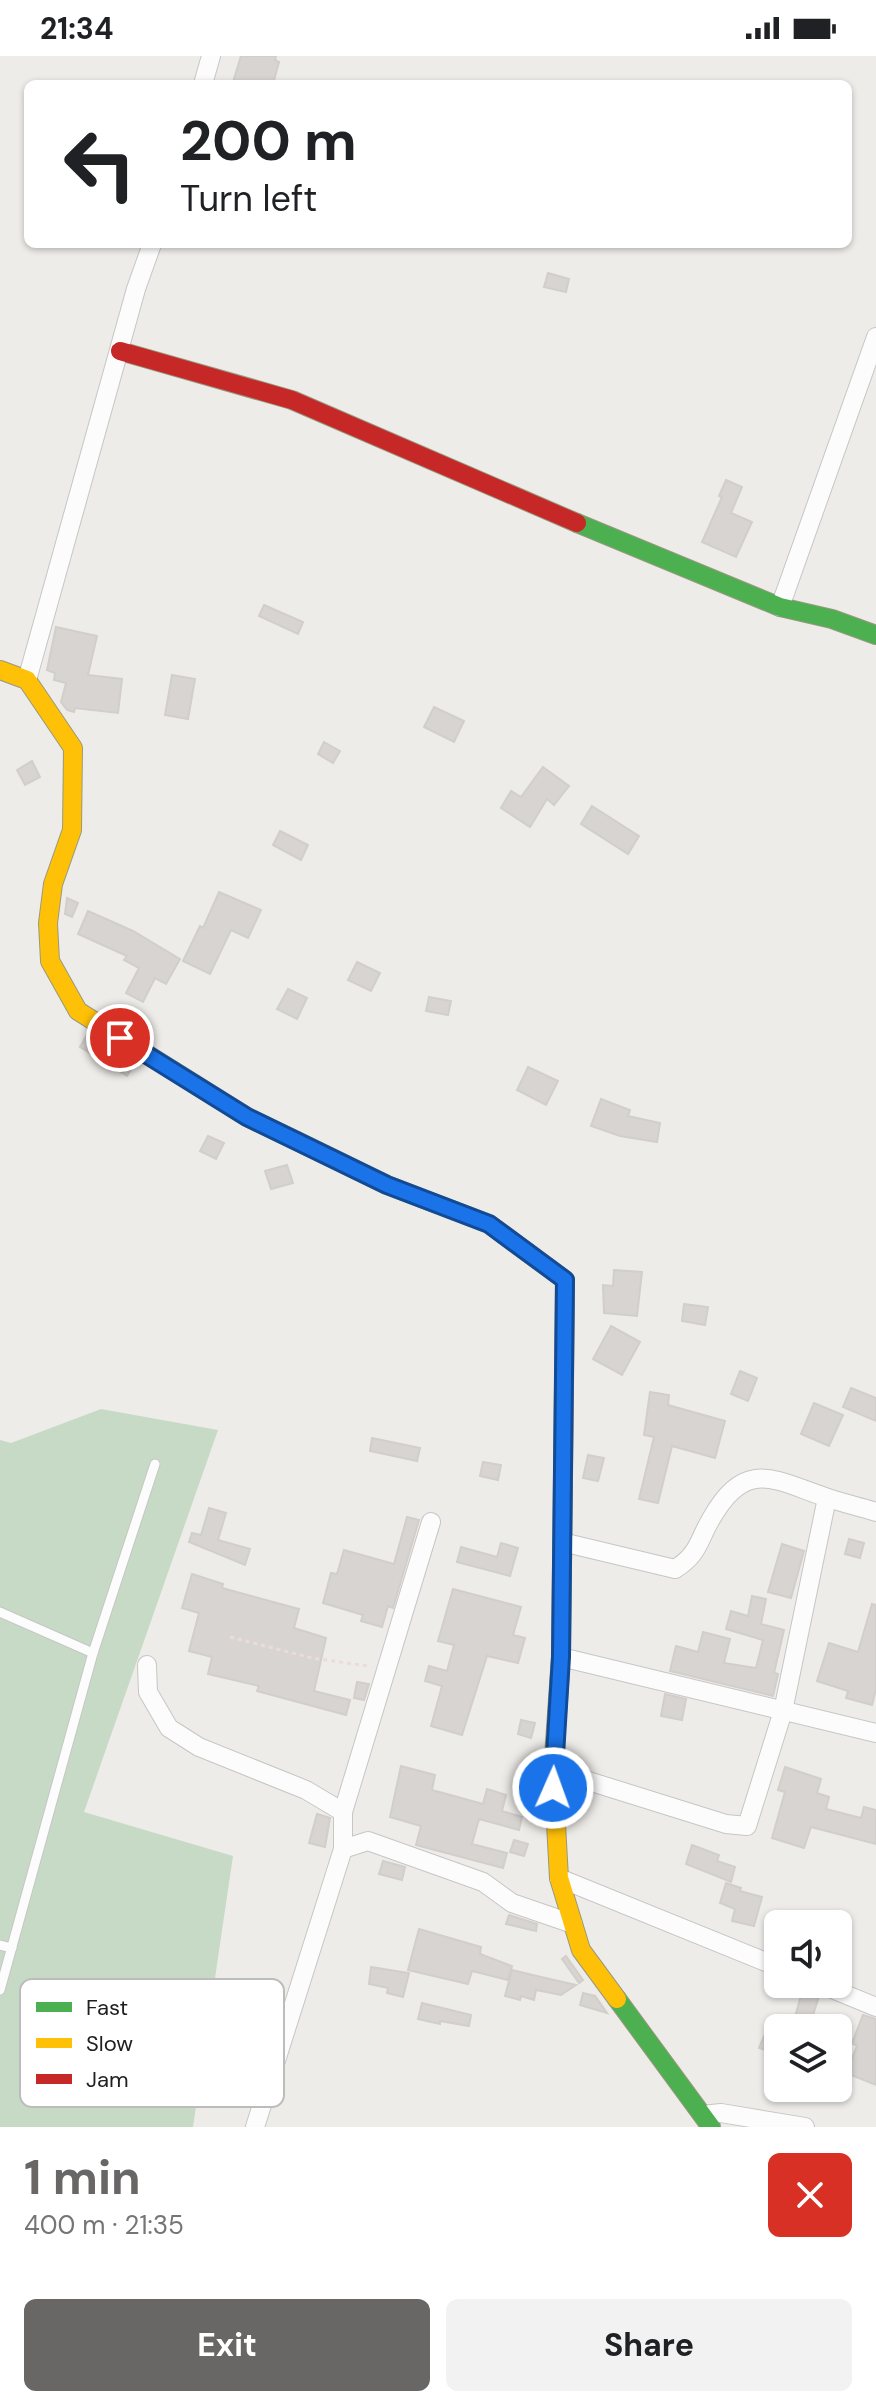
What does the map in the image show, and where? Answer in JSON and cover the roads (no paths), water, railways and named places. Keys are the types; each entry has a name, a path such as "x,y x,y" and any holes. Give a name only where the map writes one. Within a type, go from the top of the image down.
{"street":[{"path":"204,80 211,56"},
{"path":"27,680 136,289 151,248"},
{"path":"780,607 876,337"},
{"path":"120,351 292,400 659,559 780,607 832,619 876,635"},
{"path":"0,670 27,680 73,748 72,830 53,884 48,923 50,961 78,1011 247,1117 387,1185 489,1224 565,1280 561,1657 553,1770 559,1878 581,1950 707,2121 721,2113 805,2127"},
{"path":"562,1542 675,1569 690,1560 710,1520 730,1491 754,1478 781,1480 876,1512"},
{"path":"553,1770 726,1824 747,1826 783,1711 827,1498"},
{"path":"284,2035 343,1849 343,1812 431,1522"},
{"path":"561,1657 876,1733"},
{"path":"147,1665 148,1692 169,1728 199,1747 306,1790 343,1812"},
{"path":"343,1849 368,1841 483,1882 512,1903 573,1924"},
{"path":"559,1878 764,1961"},
{"path":"852,1997 876,2007"},
{"path":"255,2127 261,2107"}],"lane":[{"path":"0,1990 93,1653 155,1464"},
{"path":"0,1612 93,1653"},
{"path":"0,1945 12,1948"}]}
